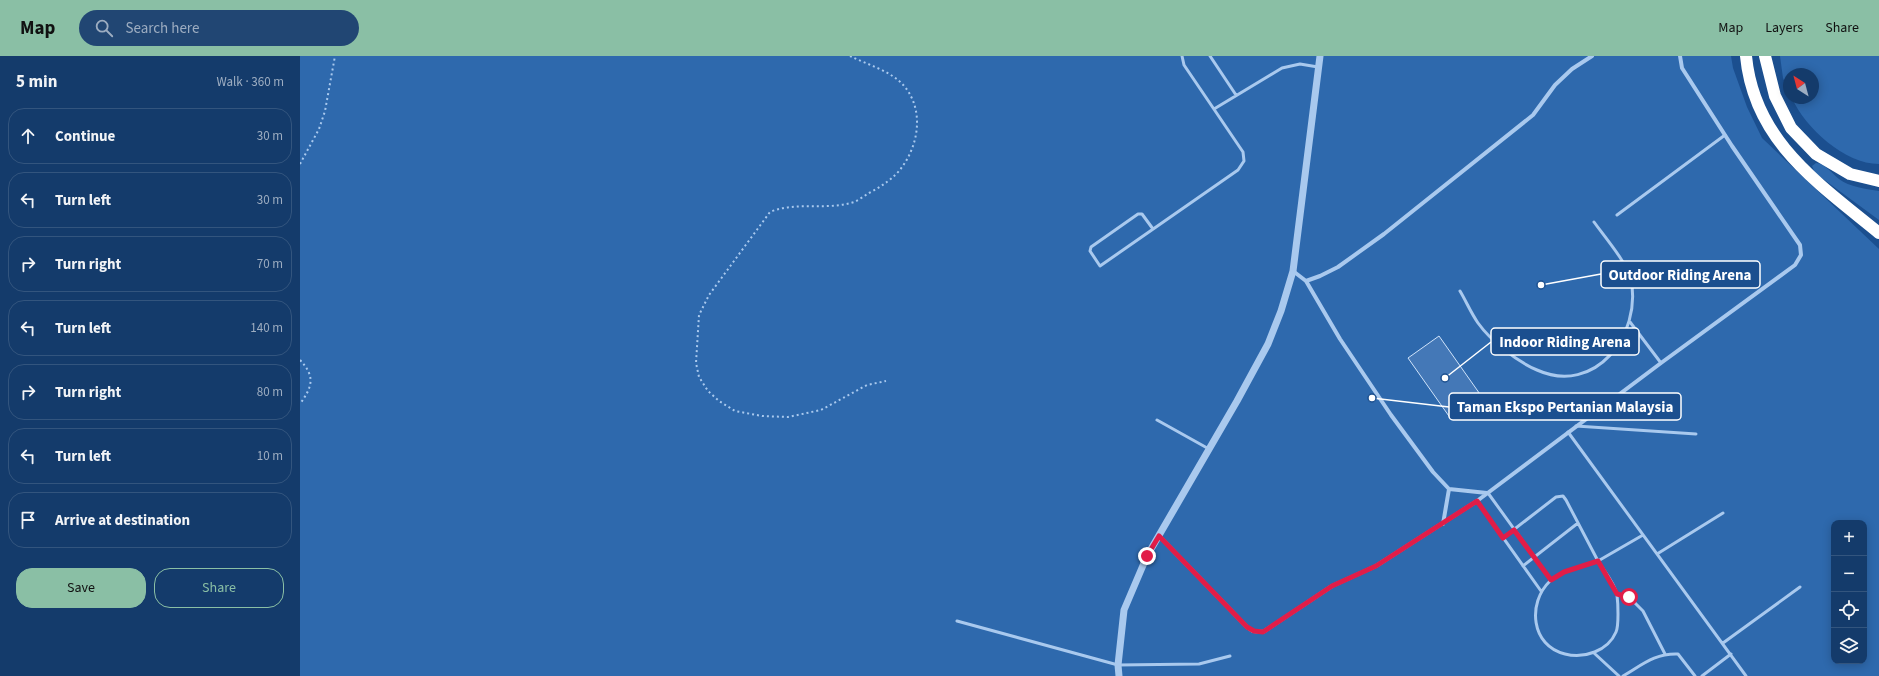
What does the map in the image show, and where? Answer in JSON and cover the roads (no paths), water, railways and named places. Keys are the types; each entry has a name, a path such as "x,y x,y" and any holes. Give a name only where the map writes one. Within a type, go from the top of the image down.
{"highway":[{"path":"1746,56 1748,76 1761,114 1783,148 1817,182 1879,232"},
{"path":"1765,56 1775,96 1791,128 1816,154 1850,174 1879,181"}],"street":[{"path":"1119,676 1118,665 1124,610 1147,556 1268,344 1281,311 1293,271 1320,67 1320,56"},
{"path":"1306,281 1338,267 1384,234 1533,115 1555,84 1572,69 1592,56"},
{"path":"1159,536 1247,627 1254,631 1263,632 1332,586 1376,566 1477,501 1576,426 1795,265 1801,255 1800,245 1725,135 1682,68 1680,56"},
{"path":"1293,271 1306,281 1340,339 1391,415 1433,472 1449,489 1488,493"},
{"path":"1443,524 1449,489"}],"lane":[{"path":"1153,229 1142,214 1138,214 1090,249 1100,266 1238,170 1244,161 1243,152 1184,65 1182,56"},
{"path":"1210,56 1236,95"},
{"path":"1214,109 1282,68 1300,64 1320,67"},
{"path":"1617,215 1725,135"},
{"path":"1460,291 1478,323 1494,340 1523,362 1537,370 1565,376 1584,373 1593,369 1617,348 1630,322 1631,279 1625,266 1594,222"},
{"path":"1630,322 1661,363"},
{"path":"1157,420 1209,449"},
{"path":"1576,426 1696,434"},
{"path":"1568,432 1746,676"},
{"path":"1488,493 1551,580"},
{"path":"1503,538 1556,497 1562,496 1566,500 1598,561 1617,594 1616,631 1609,642 1594,654 1579,656 1564,654 1550,647 1540,635 1535,621 1535,606 1541,591 1551,580 1564,572 1598,561 1643,535"},
{"path":"1477,501 1541,591"},
{"path":"1657,554 1723,514"},
{"path":"1523,566 1578,523"},
{"path":"1723,643 1800,587"},
{"path":"1617,594 1629,597 1643,611 1665,654"},
{"path":"957,621 1118,665 1199,664 1230,656"},
{"path":"1594,654 1619,676"},
{"path":"1623,676 1656,657 1665,654 1678,654 1695,676"},
{"path":"1702,676 1730,654"}],"place":[{"name":"Outdoor Riding Arena","path":"1541,285"},
{"name":"Indoor Riding Arena","path":"1445,378"},
{"name":"Taman Ekspo Pertanian Malaysia","path":"1372,398"}]}
